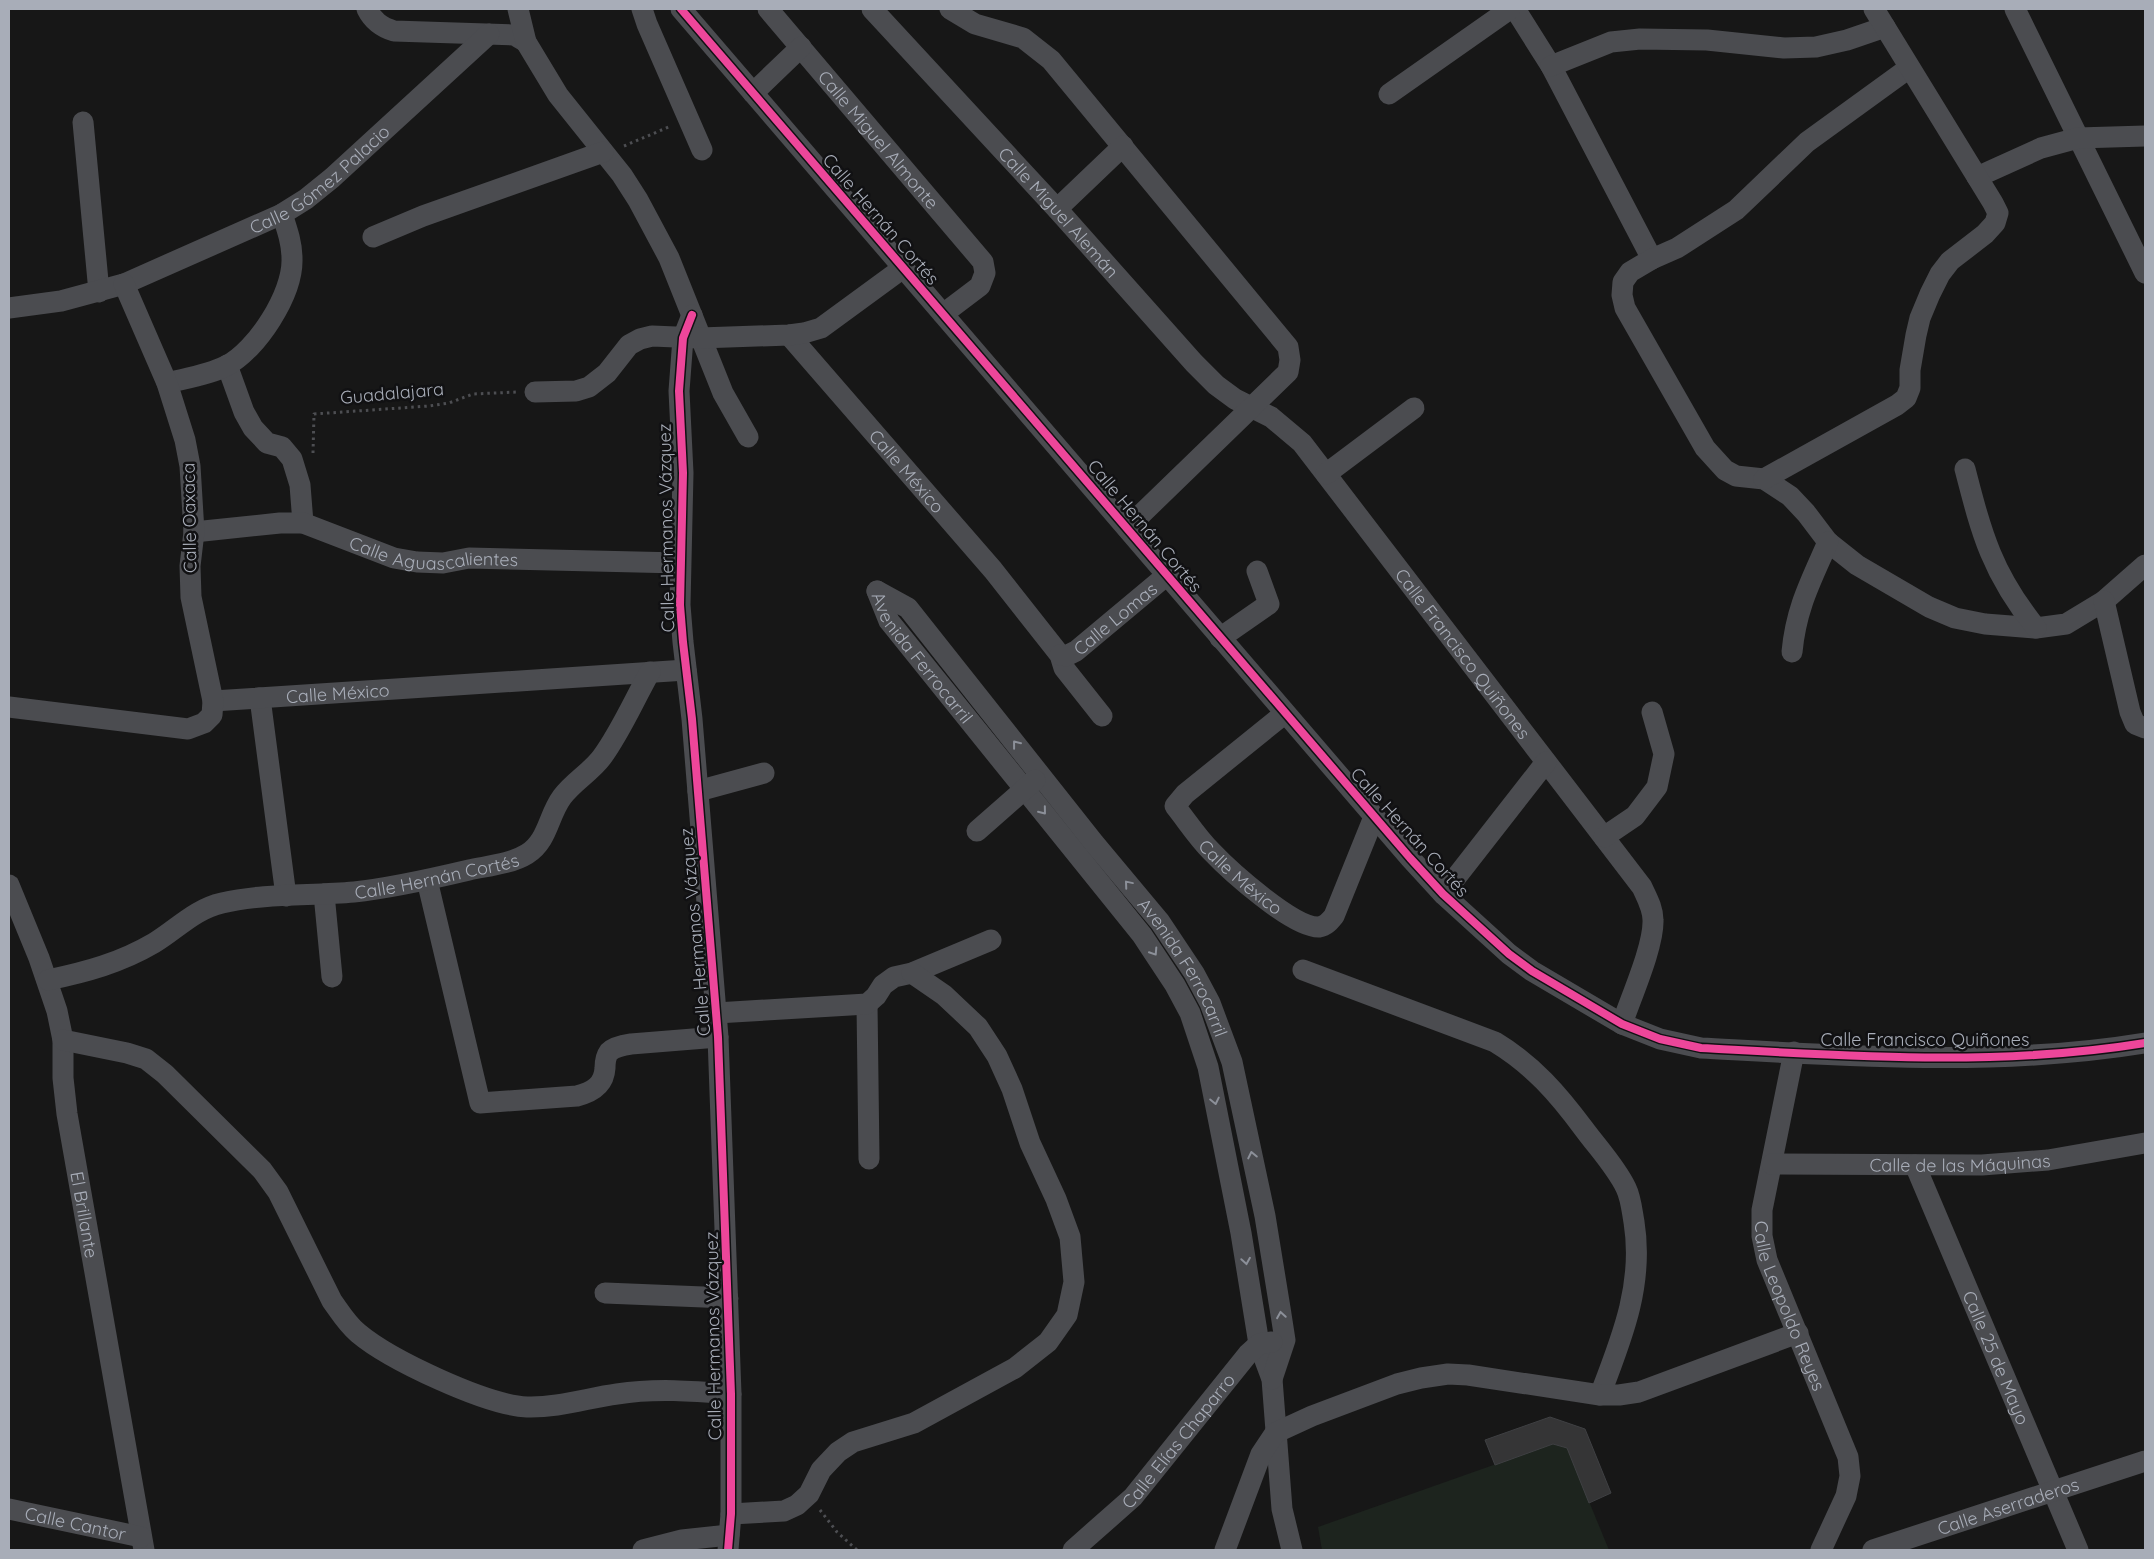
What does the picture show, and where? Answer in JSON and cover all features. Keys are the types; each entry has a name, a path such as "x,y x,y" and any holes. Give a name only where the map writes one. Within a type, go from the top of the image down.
{"street":[{"path":"367,9 371,17 382,27 394,31 514,35 526,42"},
{"name":"Calle Hermanos Vázquez","path":"518,9 526,42 558,95 610,150 669,258 692,315 692,338 679,391 683,490 680,563 681,624 698,790 718,1037 731,1394 731,1514 728,1543"},
{"name":"Calle Hernán Cortés","path":"681,9 1127,528 1284,714 1443,894 1509,954 1558,987 1622,1024 1660,1039 1701,1048 1794,1052"},
{"name":"Calle Miguel Almonte","path":"768,9 983,262 985,273 980,286 943,314"},
{"name":"Calle Miguel Alemán","path":"872,9 1057,210 1194,363 1216,385 1251,408"},
{"path":"950,9 975,24 1023,38 1051,60 1288,347 1290,360 1288,372 1127,528"},
{"path":"1389,94 1510,9"},
{"path":"1515,9 1551,66 1652,259"},
{"path":"1764,479 1897,406 1906,398 1910,388 1910,370 1916,335 1920,318 1930,294 1940,274 1950,260 1985,234 1995,223 1998,213 1874,9"},
{"path":"2015,9 2145,273"},
{"path":"649,14 702,150"},
{"path":"1551,66 1611,42 1640,39 1707,40 1784,48 1816,47 1847,40 1885,27"},
{"name":"Calle Gómez Palacio","path":"9,308 61,301 124,284 282,214 306,200 332,178 489,34"},
{"path":"753,93 801,47"},
{"path":"1909,68 1807,142 1736,210 1677,248 1652,259 1630,272 1622,282 1622,295 1635,326 1714,460 1725,470 1736,476 1764,479 1790,496 1806,513 1828,542 1857,565 1929,607 1955,618 1985,624 2036,628 2066,624 2104,601 2145,565"},
{"path":"83,122 99,292"},
{"path":"1977,176 2041,148 2078,138 2145,136"},
{"path":"1057,210 1123,146"},
{"path":"373,237 423,216 610,150"},
{"path":"167,383 210,373 227,365 242,355 270,322 282,301 290,280 292,259 289,236 282,214"},
{"path":"534,392 576,390 589,387 607,373 630,345 640,338 652,336 692,338 804,334 821,328 903,268"},
{"name":"Calle Oaxaca","path":"124,284 167,383 185,440 190,466 194,532 190,566 191,597 212,701"},
{"name":"Calle México","path":"789,335 993,570 1060,655 1064,668 1102,716"},
{"path":"692,338 748,437"},
{"path":"227,365 244,412 253,428 266,443 287,453 300,485 303,523"},
{"name":"Calle Francisco Quiñones","path":"1251,408 1271,417 1287,428 1302,443 1642,887 1650,904 1653,919 1652,935 1622,1024"},
{"path":"1326,474 1414,408"},
{"path":"1964,469 1983,537 1992,560 2006,587 2036,628"},
{"name":"Calle Aguascalientes","path":"194,532 280,523 303,523 394,558 417,562 443,562 479,558 680,563"},
{"path":"1792,652 1794,626 1800,607 1828,542"},
{"path":"1220,638 1269,604 1257,571"},
{"name":"Calle Lomas","path":"1060,655 1066,656 1076,651 1167,575"},
{"name":"Avenida Ferrocarril","path":"1272,1379 1285,1340 1265,1216 1232,1062 1210,1003 1194,974 1160,922 1033,782 889,621 877,591 908,608 1033,782 1142,935 1175,985 1190,1013 1208,1067 1241,1233 1259,1344 1272,1379 1282,1509 1292,1550"},
{"path":"2104,601 2130,712 2136,724 2145,728"},
{"name":"Calle México","path":"212,701 686,670"},
{"name":"Calle Hernán Cortés","path":"48,980 89,972 136,953 199,912 220,903 248,899 356,891 427,880 510,861 526,855 538,846 562,797 601,759 650,672"},
{"path":"260,698 286,896"},
{"path":"9,707 188,729 204,723 212,714 212,701"},
{"path":"1604,837 1635,816 1657,787 1664,754 1652,712"},
{"name":"Calle México","path":"1284,714 1185,794 1175,806 1210,850 1256,892 1286,914 1310,926 1321,927 1329,923 1334,916 1374,817"},
{"path":"1443,894 1546,762"},
{"path":"698,790 764,773"},
{"path":"977,831 1033,782"},
{"path":"427,880 480,1103 577,1096 590,1092 598,1086 604,1076 609,1052 617,1047 631,1044 718,1037"},
{"path":"324,894 332,977"},
{"name":"El Brillante","path":"11,899 48,980 63,1040 63,1078 67,1114 143,1543"},
{"path":"716,1013 867,1004 876,996 883,985 894,978 912,973 991,940"},
{"path":"1303,970 1495,1042 1518,1056 1540,1076 1566,1105 1616,1171 1627,1190 1632,1210 1636,1235 1637,1265 1633,1300 1624,1333 1600,1395"},
{"path":"731,1514 784,1511 798,1506 808,1494 821,1470 838,1452 853,1442 914,1424 1015,1368 1048,1342 1067,1315 1074,1282 1070,1237 1056,1199 1030,1143 1012,1089 998,1056 978,1027 944,995 912,973"},
{"path":"1175,985 1194,974"},
{"path":"867,1004 869,1159"},
{"path":"63,1040 127,1053 146,1059 165,1074 262,1170 278,1192 332,1301 343,1318 357,1333 375,1346 447,1383 507,1404 521,1406 551,1405 642,1391 665,1390 731,1394"},
{"name":"Calle Francisco Quiñones","path":"1794,1052 1954,1058 2052,1054 2145,1043"},
{"name":"Calle Leopoldo Reyes","path":"1794,1052 1762,1210 1762,1236 1767,1260 1848,1457 1850,1476 1846,1496 1821,1550"},
{"name":"Calle de las Máquinas","path":"1772,1164 1982,1165 2048,1160 2145,1142"},
{"name":"Calle 25 de Mayo","path":"1915,1165 2078,1550"},
{"path":"606,1293 728,1298"},
{"path":"1225,1550 1261,1454 1275,1433 1312,1416 1397,1384 1448,1374 1468,1375 1600,1395 1640,1392 1798,1333"},
{"path":"1259,1344 1285,1340"},
{"name":"Calle Elías Chaparro","path":"1073,1550 1133,1497 1233,1371 1259,1344"},
{"name":"Calle Aserraderos","path":"1873,1550 2145,1461"},
{"name":"Calle Cantor","path":"9,1509 143,1543"},
{"path":"643,1550 682,1540 728,1543"}],"path":[{"path":"610,150 688,118"},
{"path":"808,1494 837,1532 857,1550"}],"shaded area":[{"path":"1553,1444 1567,1448 1609,1550 1322,1550 1318,1527"}],"building":[{"path":"1550,1417 1585,1429 1611,1493 1589,1503 1567,1448 1553,1444 1495,1465 1485,1440"}],"cycle path":[{"path":"681,9 1410,858 1443,894 1509,954 1532,971 1622,1024 1660,1039 1701,1048 1923,1058 2035,1055 2145,1043"},
{"path":"692,315 683,338 679,391 683,473 680,605 692,719 718,1037 731,1394 731,1514 728,1550"}]}
